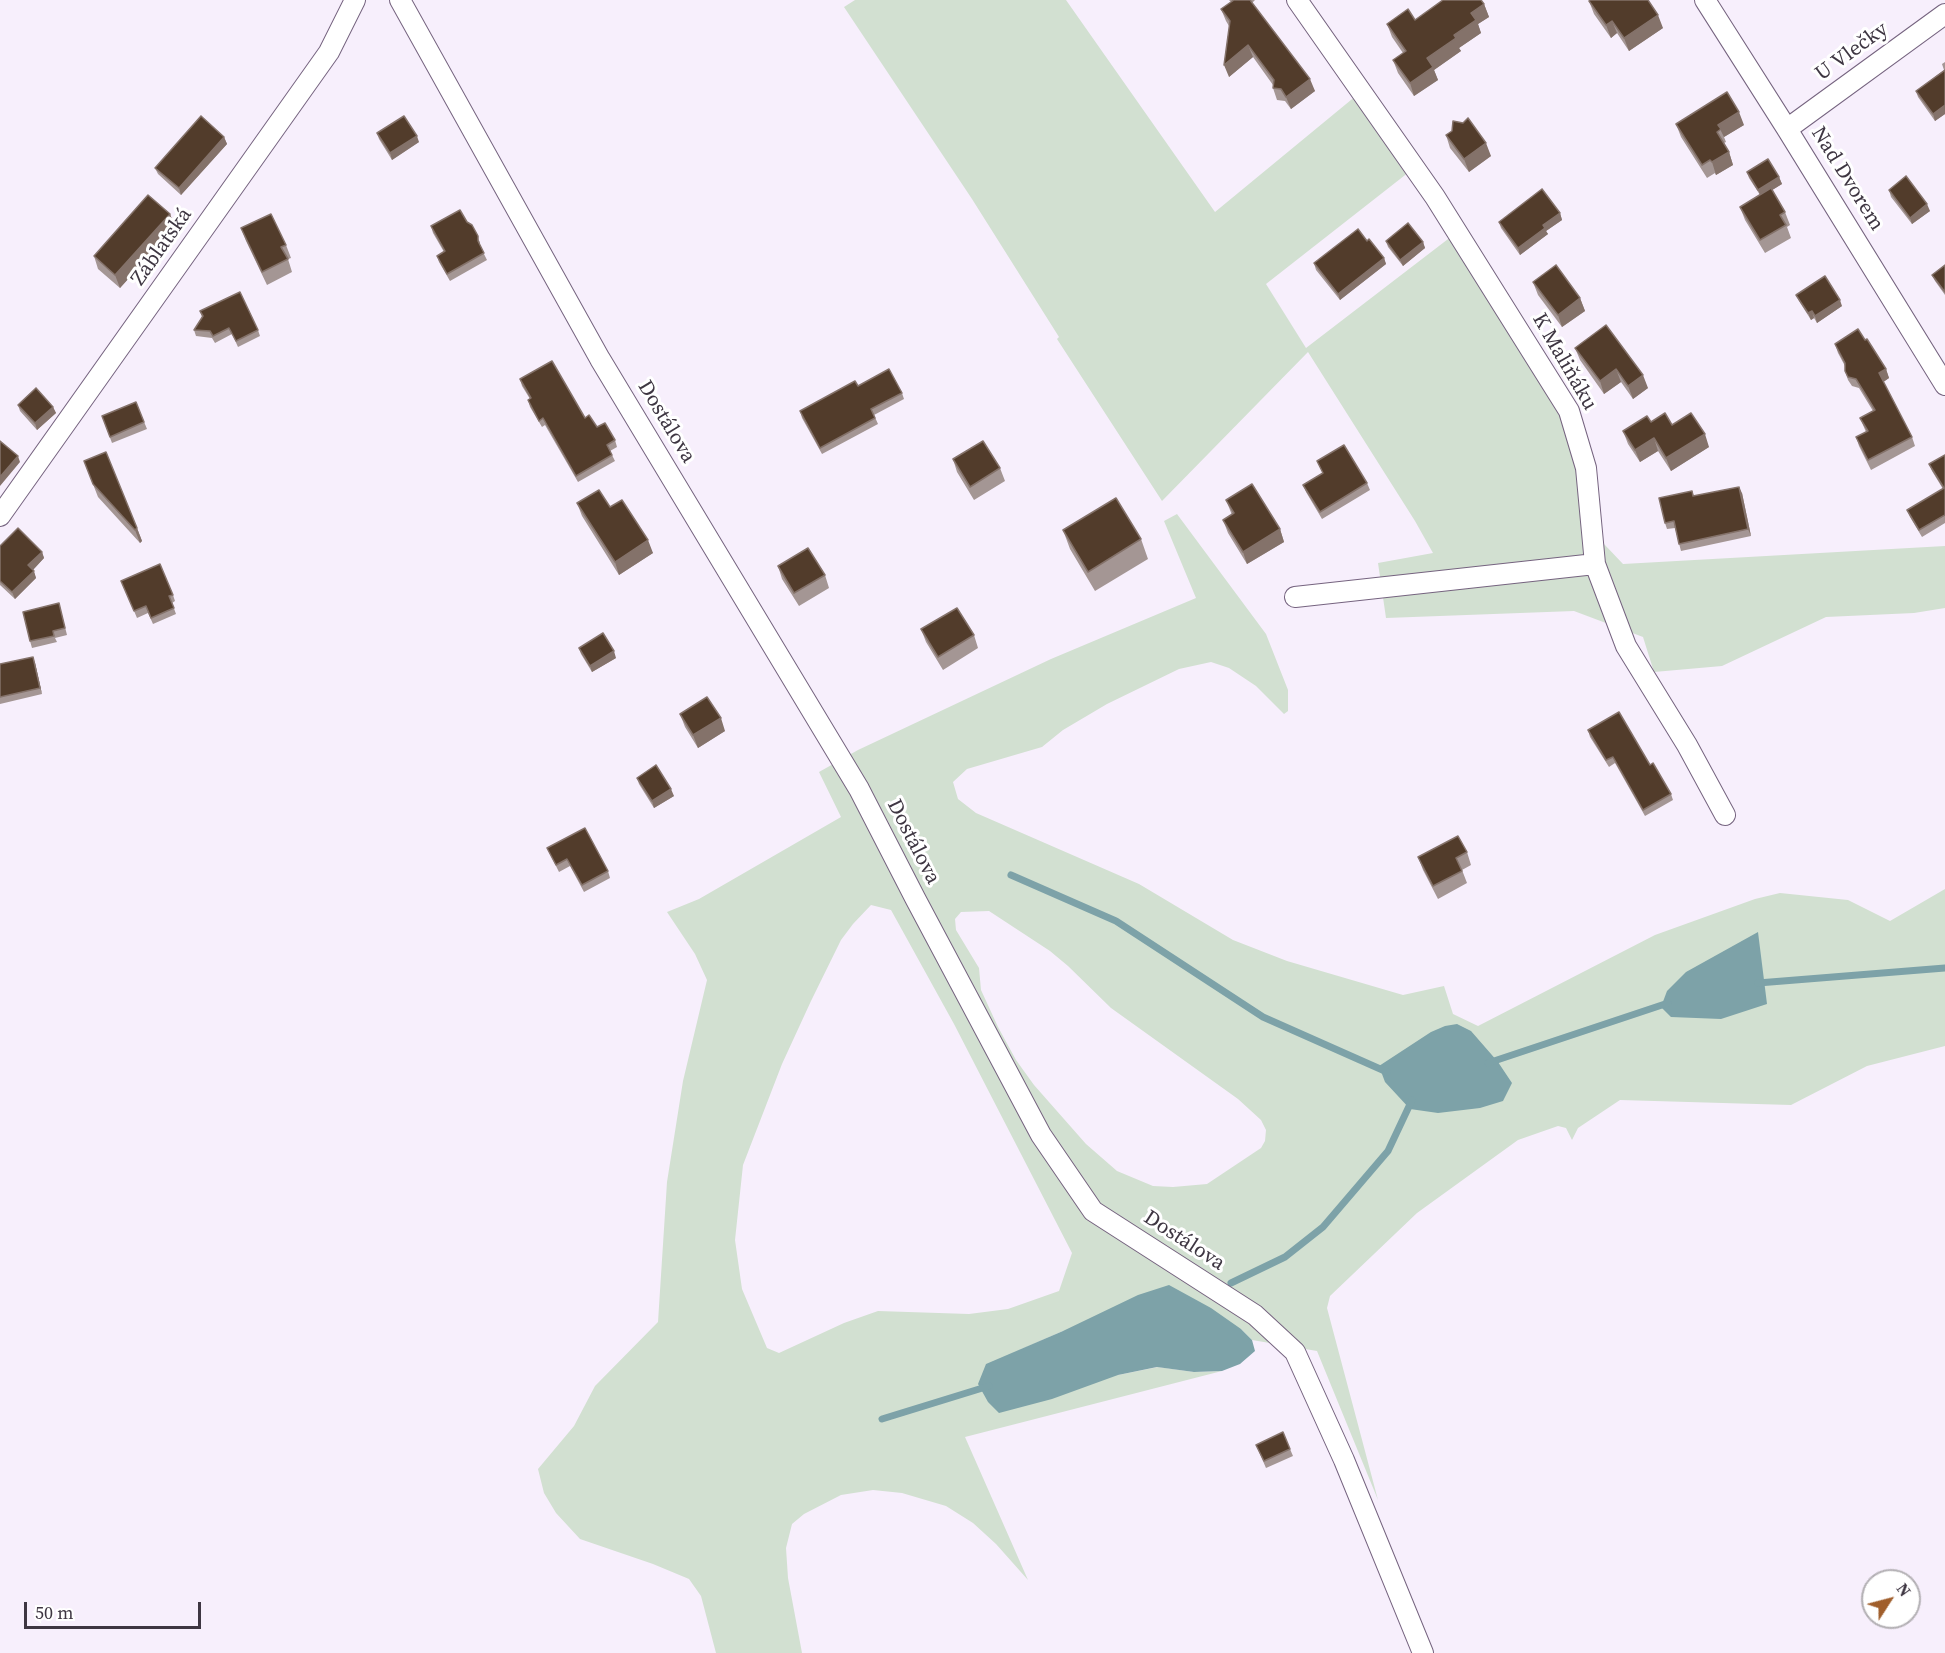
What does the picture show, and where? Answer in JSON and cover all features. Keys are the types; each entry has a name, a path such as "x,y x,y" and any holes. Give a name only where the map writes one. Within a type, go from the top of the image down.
{"street":[{"name":"Záblatská","path":"0,516 329,52 355,0"},
{"name":"Dostálova","path":"400,0 600,359 859,789 1041,1135 1093,1211 1255,1316 1295,1352 1344,1460 1424,1653"},
{"name":"K Maliňáku","path":"1297,0 1435,197 1569,411 1586,468 1595,564 1626,646 1687,745 1725,815"},
{"name":"Nad Dvorem","path":"1705,0 1945,385"},
{"name":"U Vlečky","path":"1787,129 1945,14"},
{"path":"1295,597 1595,564"}],"green space":[{"path":"855,0 1066,0 1215,212 1357,95 1409,172 1266,284 1306,348 1452,236 1559,405 1582,468 1586,525 1623,564 1945,546 1945,608 1914,613 1826,617 1722,666 1654,672 1643,637 1574,611 1386,618 1378,563 1433,553 1308,352 1162,501 1057,339 1059,337 972,199 844,7"},
{"path":"1177,514 1266,634 1288,690 1288,711 1284,714 1256,686 1229,668 1211,662 1179,669 1107,704 1063,730 1042,747 967,769 953,782 958,799 976,813 1139,884 1233,940 1287,961 1403,995 1444,986 1453,1014 1478,1026 1655,935 1755,899 1780,893 1848,900 1890,921 1945,889 1945,1046 1867,1066 1791,1105 1620,1100 1578,1128 1572,1140 1566,1128 1558,1126 1518,1140 1417,1213 1330,1296 1327,1308 1378,1500 1317,1351 1252,1340 1241,1329 1063,1331 986,1365 1118,1375 1158,1367 1194,1372 1222,1371 965,1437 1028,1580 996,1544 973,1523 946,1506 902,1493 873,1490 841,1495 804,1514 792,1524 786,1548 788,1578 802,1653 716,1653 701,1596 689,1579 580,1539 556,1513 544,1493 538,1469 574,1426 595,1386 658,1322 667,1182 683,1081 707,980 695,954 667,912 699,899 841,817 819,772 858,750 1051,659 1196,598 1164,521","holes":["871,905 891,910 954,1024 1072,1253 1059,1291 1008,1309 969,1314 878,1311 844,1323 779,1353 767,1348 742,1289 735,1240 743,1165 782,1064 841,940","989,911 1050,951 1111,1008 1238,1099 1261,1120 1266,1130 1265,1141 1261,1148 1207,1184 1173,1187 1153,1186 1117,1171 1086,1144 1034,1085 1016,1060 981,990 979,968 956,930 955,919 961,912"]}],"water":[{"path":"1758,932 1767,1004 1721,1019 1671,1017 1661,1007 1667,991 1686,972"},
{"path":"1457,1024 1471,1031 1498,1062 1512,1083 1503,1101 1480,1108 1438,1113 1410,1109 1385,1082 1379,1066 1431,1032"},
{"path":"1169,1285 1211,1308 1241,1329 1252,1340 1255,1351 1240,1364 1222,1371 1194,1372 1157,1367 1118,1375 1052,1399 999,1413 988,1402 978,1384 986,1364 1138,1295"}],"building":[{"path":"1234,0 1250,0 1310,79 1286,97 1281,89 1273,88 1274,80 1248,45 1224,65 1230,21 1221,9"},
{"path":"1443,0 1481,0 1484,4 1471,13 1476,20 1454,35 1456,38 1427,58 1433,67 1410,83 1393,60 1406,51 1387,24 1408,9 1415,20"},
{"path":"1590,0 1648,0 1658,15 1624,38 1612,21 1606,25"},
{"path":"1945,70 1945,105 1933,114 1916,91"},
{"path":"1727,92 1739,112 1718,125 1721,129 1717,132 1729,152 1702,165 1676,124"},
{"path":"201,116 224,137 179,188 155,168"},
{"path":"404,116 417,136 390,153 377,133"},
{"path":"1468,118 1486,143 1464,159 1446,135 1452,131 1453,121 1463,123"},
{"path":"1768,159 1779,177 1758,190 1747,172"},
{"path":"1906,176 1927,204 1910,218 1889,190"},
{"path":"1771,188 1785,212 1780,215 1786,225 1760,240 1740,207"},
{"path":"1542,189 1560,213 1543,225 1545,228 1518,248 1499,222"},
{"path":"148,195 170,214 115,275 94,256"},
{"path":"460,210 467,222 472,225 484,253 447,274 437,256 445,251 431,226"},
{"path":"271,214 286,245 281,247 288,259 262,272 241,228"},
{"path":"1408,223 1423,242 1400,260 1386,241"},
{"path":"1358,229 1384,258 1338,294 1314,263"},
{"path":"1556,265 1580,298 1558,315 1533,282"},
{"path":"1945,265 1945,292 1932,275"},
{"path":"1825,276 1840,300 1815,316 1812,311 1808,313 1796,295"},
{"path":"240,292 258,330 236,341 229,328 213,336 210,331 194,330 203,316 200,311"},
{"path":"1606,325 1643,375 1628,386 1616,369 1600,381 1575,348"},
{"path":"1858,329 1886,369 1879,373 1912,437 1868,460 1856,437 1868,431 1860,418 1875,410 1856,379 1848,377 1845,363 1835,344"},
{"path":"552,361 585,418 589,415 597,427 605,423 615,440 607,445 612,455 576,476 543,418 539,421 528,400 531,398 520,379"},
{"path":"889,369 902,393 871,409 875,418 820,448 800,411 855,381 858,386"},
{"path":"36,388 53,407 35,423 18,405"},
{"path":"136,402 144,422 110,437 102,416"},
{"path":"1665,413 1672,425 1691,413 1705,434 1666,458 1654,438 1635,450 1623,431 1647,416 1651,422"},
{"path":"0,441 18,456 0,477"},
{"path":"983,441 1000,468 970,487 953,459"},
{"path":"1344,445 1367,483 1320,512 1303,485 1323,473 1317,461"},
{"path":"106,452 137,528 135,530 93,484 84,461"},
{"path":"1945,455 1945,515 1919,530 1907,510 1944,488 1929,464"},
{"path":"1252,484 1280,529 1243,552 1223,520 1234,513 1226,500"},
{"path":"1739,487 1748,529 1679,544 1674,521 1665,523 1659,498 1692,491 1693,496"},
{"path":"599,490 610,507 622,500 648,540 615,562 577,503"},
{"path":"1116,498 1141,539 1088,572 1063,530"},
{"path":"18,528 42,552 28,565 34,571 12,592 0,581 0,546"},
{"path":"808,548 825,575 794,593 778,566"},
{"path":"160,564 173,595 169,596 174,608 151,618 146,606 134,611 121,581"},
{"path":"59,603 65,628 53,631 54,636 30,641 23,612"},
{"path":"957,608 974,635 938,657 921,629"},
{"path":"603,633 614,651 590,666 579,648"},
{"path":"33,657 40,688 0,697 0,664"},
{"path":"707,697 721,718 693,735 680,714"},
{"path":"1619,712 1650,765 1653,763 1671,794 1643,810 1613,757 1606,760 1588,730"},
{"path":"656,765 671,789 652,801 637,778"},
{"path":"585,828 608,871 582,885 567,859 556,865 547,848"},
{"path":"1458,836 1467,852 1456,858 1462,871 1433,886 1418,857"},
{"path":"1283,1432 1290,1449 1264,1461 1256,1445"}],"waterway":[{"path":"1011,875 1116,921 1263,1017 1387,1072"},
{"path":"1758,983 1945,968"},
{"path":"1488,1063 1668,1003"},
{"path":"1231,1283 1285,1257 1323,1227 1388,1151 1412,1100"},
{"path":"882,1419 989,1386"}]}
